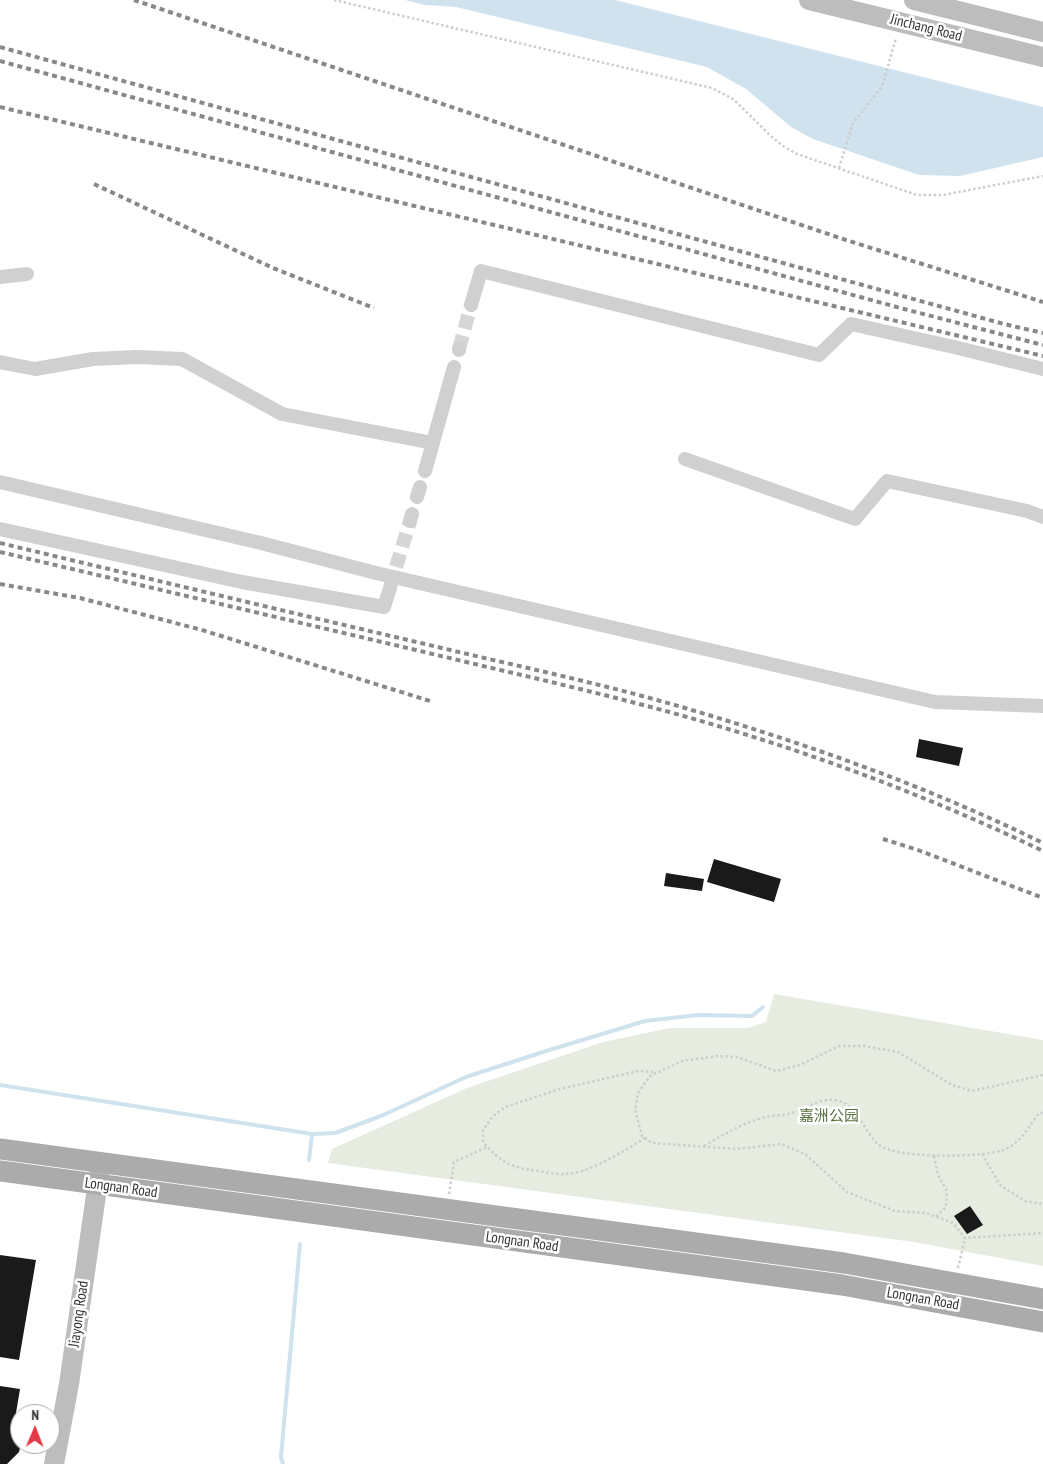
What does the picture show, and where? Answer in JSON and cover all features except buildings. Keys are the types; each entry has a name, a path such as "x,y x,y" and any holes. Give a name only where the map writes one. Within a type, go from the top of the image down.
{"main road":[{"name":"Jinchang Road","path":"809,0 1043,57"},
{"name":"Jinchang Road","path":"914,0 1043,32"},
{"name":"Longnan Road","path":"0,1149 844,1263 1043,1300"},
{"name":"Jiayong Road","path":"54,1464 69,1384 100,1163"},
{"name":"Longnan Road","path":"0,1171 842,1285 1043,1322"}],"street":[{"path":"471,305 481,271 819,355 851,324 954,347 1043,370"},
{"path":"0,277 27,274"},
{"path":"0,362 34,368 93,359 137,357 182,358 282,414 433,443"},
{"path":"425,471 454,367"},
{"path":"685,459 855,519 887,481 1027,511 1043,517"},
{"path":"0,482 261,543 376,573 935,702 1043,706"},
{"path":"0,529 242,582 384,607 390,588"}],"path":[{"path":"334,0 712,88 733,98 782,146 797,154 917,195 943,195 1034,176 1043,176"},
{"path":"839,169 853,123 882,87 891,56"},
{"path":"965,1238 953,1223 926,1213 895,1211 847,1192 805,1154 781,1144 737,1149 652,1143 642,1136 634,1110 638,1093 650,1076 682,1060 718,1056 737,1057 776,1071 800,1064 838,1046 864,1046 898,1052 952,1085 972,1091 1043,1075"},
{"path":"645,1138 614,1157 589,1168 566,1174 519,1169 504,1162 483,1142 483,1130 493,1116 505,1107 560,1089 638,1071 657,1072"},
{"path":"703,1146 745,1123 765,1117 790,1114 824,1100 838,1100 854,1110 877,1144 886,1150 934,1156 982,1154 1005,1150 1018,1140 1039,1113 1043,1113"},
{"path":"447,1210 454,1162 487,1147"},
{"path":"982,1154 1000,1185 1025,1201 1043,1204"},
{"path":"934,1156 938,1175 947,1191 946,1207 936,1217"},
{"path":"965,1238 1043,1233"},
{"path":"954,1283 965,1238"}],"green space":[{"name":"嘉洲公园","path":"774,994 1043,1040 1043,1266 914,1242 328,1163 332,1149 467,1088 603,1042 670,1028 748,1028 766,1022"}],"water":[{"path":"405,0 615,0 1043,107 1043,157 960,176 919,175 813,139 791,127 746,89 707,67 456,7 425,5"}],"waterway":[{"path":"312,1134 335,1133 381,1116 466,1077 645,1021 698,1015 752,1016 763,1007"},
{"path":"0,1085 312,1134 309,1160"},
{"path":"283,1464 281,1457 300,1244"}],"tunnel":[{"path":"459,349 471,305"},
{"path":"390,587 410,521"}],"railway":[{"path":"134,0 846,240 1043,302"},
{"path":"0,47 1004,324 1043,333"},
{"path":"0,61 904,309 1043,345"},
{"path":"0,107 1043,356"},
{"path":"94,184 273,268 374,308"},
{"path":"0,543 588,682 685,708 867,768 955,803 1043,843"},
{"path":"0,552 550,682 680,715 773,743 864,775 954,811 1043,851"},
{"path":"0,584 80,598 202,630 430,701"},
{"path":"883,839 918,850 1043,898"}]}
